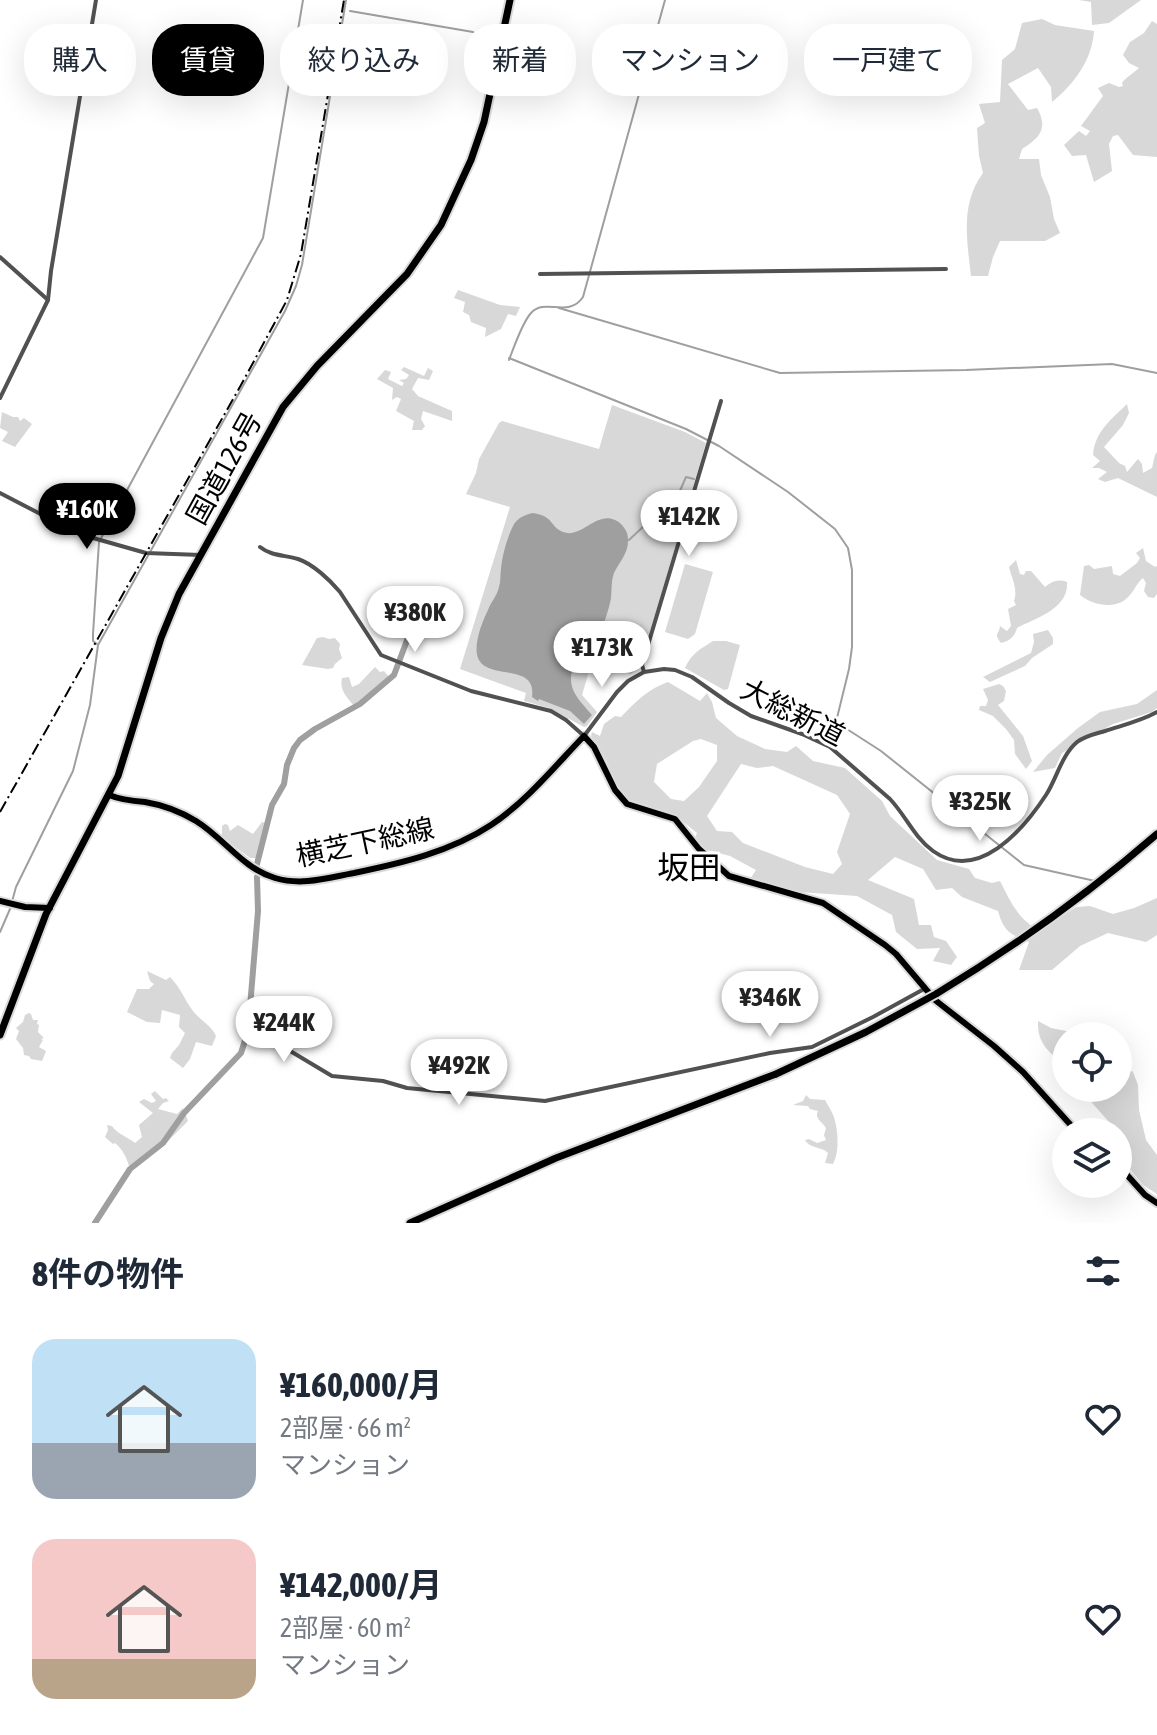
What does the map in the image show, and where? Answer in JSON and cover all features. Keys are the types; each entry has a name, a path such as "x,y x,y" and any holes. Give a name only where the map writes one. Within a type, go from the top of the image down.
{"highway":[{"name":"国道126号","path":"0,1035 34,943 109,795 128,749 178,596 288,399 407,274 441,225 471,160 482,127 510,0"},
{"path":"410,1223 529,1170 776,1074 866,1032 936,994 1040,927 1157,834"}],"main road":[{"name":"横芝下総線","path":"109,795 158,805 195,820 260,872 285,881 313,881 416,858 468,838 516,805 584,736"},
{"path":"584,736 594,747 615,790 627,804 675,819 699,849 729,876 823,903 885,945 924,989 1023,1072 1064,1118"},
{"path":"0,901 25,907 50,908"},
{"path":"1132,1181 1157,1203"}],"street":[{"path":"0,398 48,300 96,0"},
{"path":"0,257 48,300"},
{"path":"540,274 946,269"},
{"path":"260,547 268,553 302,561 333,584 381,655 471,691 551,711 584,736 622,685 644,672 642,665 721,401"},
{"path":"0,493 78,534 149,553 201,555"},
{"name":"大総新道","path":"644,672 664,669 683,673 751,716 830,747 898,806 913,832 935,853 959,860 981,858 1008,840 1046,795 1067,752 1081,739 1157,712"},
{"path":"250,1027 332,1076 374,1080 407,1088 545,1101 770,1053 812,1047 924,989"}],"shaded area":[{"path":"1079,0 1141,0 1109,23 1092,25 1091,2"},
{"path":"1042,19 1055,25 1094,31 1090,52 1081,70 1052,102 1051,87 1038,68 1008,84 1028,110 1037,108 1040,115 1040,132 1022,149 1019,159 1039,159 1041,175 1060,233 1045,241 1000,241 988,276 971,276 968,210 983,173 977,128 985,123 979,104 1000,102 1002,60 1015,49 1022,23"},
{"path":"1152,21 1157,24 1157,157 1133,155 1118,135 1113,136 1109,144 1112,171 1094,182 1086,155 1072,156 1064,145 1079,131 1086,136 1090,131 1081,126 1103,96 1098,88 1109,83 1123,86 1122,83 1139,68 1129,63 1123,55 1130,42 1144,33"},
{"path":"458,290 500,305 520,307 516,316 508,314 501,329 485,337 486,328 471,322 469,315 463,312 465,302 454,298"},
{"path":"404,367 424,376 428,368 433,371 429,380 418,378 412,389 418,396 452,411 452,421 423,411 421,419 425,426 422,430 412,430 414,421 396,411 401,399 397,397 392,400 393,388 377,379 385,370 391,372 388,379 402,386 404,383 399,380 409,375 401,370"},
{"path":"1127,404 1129,413 1123,425 1104,447 1125,466 1127,472 1138,459 1143,473 1152,468 1157,452 1157,497 1118,478 1105,482 1098,479 1107,472 1092,468 1100,461 1093,455 1100,433"},
{"path":"612,405 706,443 639,669 630,674 592,661 582,695 597,712 584,727 549,708 524,701 526,693 460,669 510,507 466,494 479,459 502,421 599,449"},
{"path":"2,412 18,417 20,421 24,418 32,424 15,447 2,441 8,432 0,428"},
{"path":"533,513 545,517 559,530 570,533 608,518 620,523 628,536 627,549 613,576 610,603 600,634 592,649 576,663 572,673 573,689 592,715 584,724 570,711 532,697 527,679 491,669 478,658 479,634 498,590 502,558 509,536 517,521"},
{"path":"1143,548 1146,561 1157,566 1157,594 1154,598 1148,597 1144,591 1146,583 1143,578 1129,596 1116,604 1097,604 1080,595 1084,566 1094,569 1112,566 1113,574 1120,576 1137,563 1140,558 1136,553"},
{"path":"1016,560 1020,574 1031,571 1045,587 1055,581 1067,582 1066,591 1057,606 1017,628 1012,638 1001,643 997,635 1000,626 1007,631 1011,626 1008,609 1016,605 1009,567"},
{"path":"685,564 713,572 695,634 688,639 665,632"},
{"path":"1048,630 1053,644 1025,666 990,682 983,677 1031,653 1033,634"},
{"path":"317,638 335,638 340,644 342,658 328,669 302,665"},
{"path":"713,641 740,645 728,689 724,690 685,668 693,655"},
{"path":"375,667 389,677 354,706 343,690 342,678 349,677 352,687"},
{"path":"668,682 700,701 707,693 716,718 737,736 765,749 787,752 796,746 813,761 845,768 882,801 890,816 937,860 969,869 975,878 992,883 1000,881 1021,916 1040,931 1076,907 1090,906 1113,914 1157,898 1157,935 1146,942 1108,933 1080,946 1052,970 1019,970 1029,942 1009,931 998,911 962,897 952,888 936,890 923,869 895,857 868,880 914,899 919,925 931,925 934,937 946,941 957,957 951,965 933,961 940,948 917,949 896,932 892,915 857,896 799,892 750,879 756,870 730,856 703,849 695,838 697,833 677,817 635,805 620,794 606,760 591,736 592,732 600,736 604,724 615,716 621,717 642,696","holes":["701,739 717,745 717,761 699,787 684,801 671,799 654,782 657,764","741,764 757,768 773,766 837,795 850,814 837,852 842,864 833,874 805,867 743,843 732,832 717,831 707,816"]},
{"path":"999,684 1006,691 1004,701 998,705 1023,736 1032,761 1026,769 1015,754 1014,740 1006,729 993,716 979,710 980,706 986,706 988,700 983,689"},
{"path":"1157,690 1157,708 1152,712 1113,724 1062,753 1055,768 1033,772 1047,755 1100,712 1137,704"},
{"path":"262,822 265,823 257,858 250,858 222,837 222,826 225,824 230,831 238,825 253,834"},
{"path":"147,971 166,980 170,977 193,1011 216,1036 212,1046 196,1042 183,1068 170,1058 185,1033 179,1027 180,1015 162,1010 160,1023 147,1022 127,1012 137,989 149,989 154,984"},
{"path":"29,1013 33,1020 38,1020 38,1032 44,1038 39,1047 46,1051 42,1061 24,1055 16,1039 19,1031 16,1028"},
{"path":"1038,1021 1052,1028 1052,1055 1042,1043"},
{"path":"1132,1071 1138,1085 1139,1110 1146,1140 1157,1155 1157,1194 1143,1185 1132,1172 1132,1118 1106,1118 1091,1102 1132,1102"},
{"path":"155,1091 169,1101 158,1109 177,1114 183,1108 188,1121 164,1145 129,1166 120,1148 105,1137 107,1125 135,1143 142,1137 139,1125 153,1113 139,1102 144,1099 152,1103 156,1101 151,1094"},
{"path":"806,1095 810,1099 825,1100 833,1115 838,1141 833,1164 825,1163 828,1153 805,1140 817,1143 826,1140 826,1128 818,1118 818,1111 808,1106 793,1105 803,1101"}],"waterway":[{"path":"97,644 93,641 93,634 99,542 263,238 303,0"},
{"path":"0,932 16,887 73,771 90,705 98,645 285,311 296,286 346,0"},
{"path":"509,360 531,313 543,307 571,307 583,297 665,0"},
{"path":"350,11 464,30"},
{"path":"559,308 780,373 1112,364 1157,373"},
{"path":"509,358 686,429 719,446 788,492 835,529 848,548 852,570 852,647 836,722 881,751 1024,865 1095,881"},
{"path":"629,540 679,493 686,477 694,479"},
{"path":"257,864 272,805 284,784 294,748 315,729 360,704 394,675 412,627 409,601"},
{"path":"95,1223 130,1169 163,1143 184,1113 241,1053 248,1031 258,911 257,877"}],"railway":[{"path":"0,812 287,300 301,254 344,0"}],"district":[{"name":"坂田","path":"689,868"}]}
